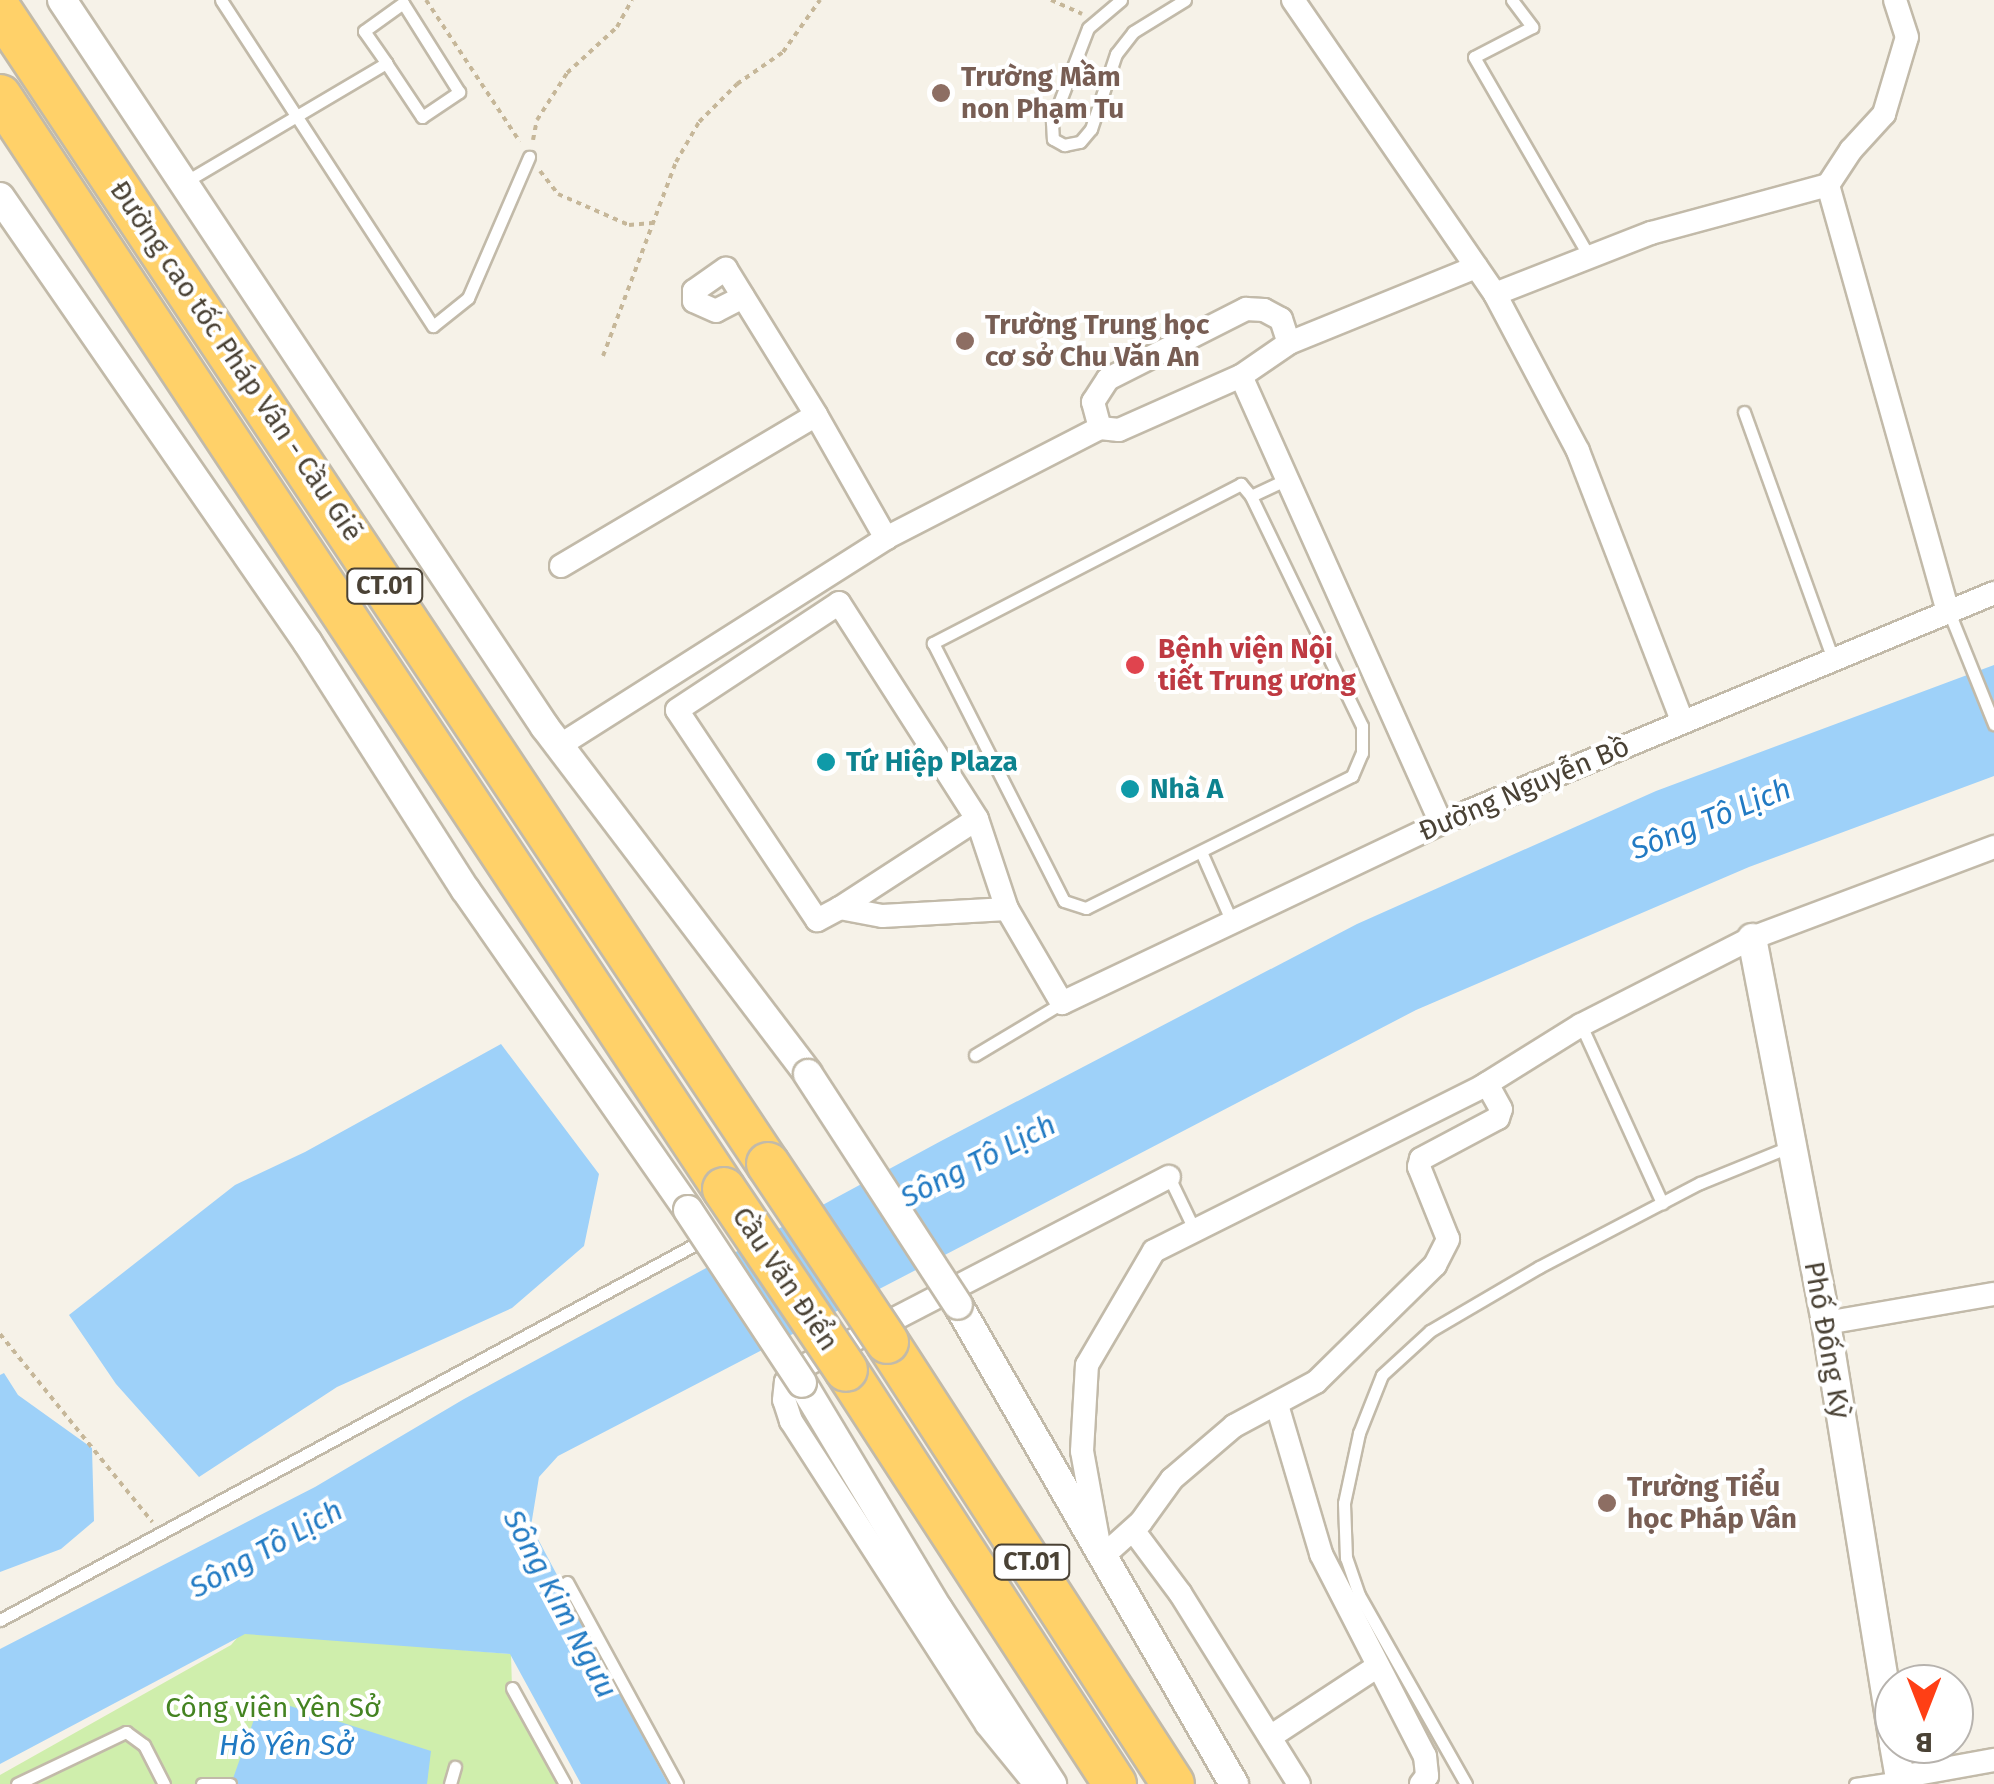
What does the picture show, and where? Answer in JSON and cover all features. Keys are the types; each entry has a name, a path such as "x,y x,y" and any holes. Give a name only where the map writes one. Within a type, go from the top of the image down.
{"highway":[{"name":"Đường cao tốc Pháp Vân - Cầu Giẽ","path":"0,10 768,1164"},
{"name":"Đường cao tốc Pháp Vân - Cầu Giẽ","path":"0,96 706,1200"},
{"name":"Cầu Văn Điển","path":"768,1164 1173,1784"},
{"name":"Cầu Văn Điển","path":"706,1200 846,1370 1115,1784"}],"street":[{"path":"62,0 545,726 808,1074 958,1305 1234,1784"},
{"path":"1293,0 1494,294 1578,451 1682,721"},
{"path":"1494,294 1651,234 1828,185 1851,150 1884,114 1907,37 1895,0"},
{"path":"1828,185 1948,611"},
{"path":"0,198 308,643 465,889 706,1200"},
{"path":"562,744 886,538 1100,428 1120,430 1240,376 1289,344 1476,267"},
{"path":"743,297 886,538"},
{"path":"1100,428 1093,402 1108,379 1246,309 1264,310 1281,319 1289,344"},
{"path":"1240,376 1441,823"},
{"path":"561,566 816,415"},
{"name":"Đường Nguyễn Bồ","path":"1062,1003 1441,823 1994,593"},
{"path":"977,819 817,920 677,710 839,603 977,819 1007,910 1062,1003"},
{"path":"1102,1557 1082,1451 1087,1366 1154,1251 1487,1084 1582,1025 1752,938 1994,847"},
{"path":"840,908 882,916 1007,910"},
{"name":"Phố Đống Kỳ","path":"1752,938 1826,1323 1881,1664"},
{"path":"1102,1557 1133,1530 1184,1468 1234,1426 1316,1382 1435,1265 1446,1248 1444,1227 1419,1167 1421,1159 1498,1118 1501,1110 1487,1084"},
{"path":"1035,1784 987,1726 790,1421 784,1400 786,1382 804,1366 1169,1177"},
{"name":"Cầu Văn Điển","path":"706,1200 802,1383 938,1609 1052,1784"},
{"path":"1826,1323 1994,1294"},
{"path":"1277,1405 1321,1554 1426,1756 1427,1776 1421,1784"},
{"path":"1133,1530 1180,1594 1299,1784"},
{"path":"1270,1737 1378,1666"},
{"path":"1900,1780 1994,1760"}],"lane":[{"path":"221,0 433,326 468,298 529,157"},
{"path":"1120,0 1088,28 1052,122 1053,139 1064,145 1080,142 1090,129 1116,54 1133,32 1185,0"},
{"path":"1512,0 1532,26 1474,57 1590,258"},
{"path":"402,4 459,92 422,117 386,63 364,31 402,4"},
{"path":"186,182 386,63"},
{"path":"1744,412 1834,659"},
{"path":"1251,496 1286,479"},
{"path":"1240,484 1251,496 1362,726 1362,753 1352,776 1202,854 1086,908 1064,901 933,643 1240,484"},
{"path":"1948,611 1994,724"},
{"path":"1202,854 1232,922"},
{"path":"976,1055 1062,1003"},
{"path":"1582,1025 1662,1202"},
{"path":"1466,1784 1359,1595 1346,1558 1344,1504 1359,1433 1382,1375 1430,1331 1662,1202 1791,1146"},
{"path":"1169,1177 1196,1230"},
{"path":"0,1620 692,1246"},
{"path":"567,1582 677,1784"},
{"path":"512,1688 565,1784"},
{"path":"17,1784 126,1732 144,1745 164,1784"},
{"path":"450,1784 455,1767"},
{"path":"1855,1784 1900,1780"},
{"path":"202,1784 230,1784"}],"path":[{"path":"426,0 529,157 558,194 629,225 652,223"},
{"path":"529,157 537,120 553,94 567,73 617,27 632,0"},
{"path":"603,356 676,162 699,122 736,84 783,52 820,0"},
{"path":"1051,0 1096,20"},
{"path":"0,1334 161,1534"}],"green space":[{"name":"Công viên Yên Sở","path":"243,1631 511,1654 512,1688 565,1784 0,1784 0,1775 231,1645"}],"water":[{"path":"1994,665 1994,776 1749,867 1416,1010 558,1456 539,1477 531,1526 668,1784 581,1784 510,1654 245,1634 0,1764 0,1649 315,1487 464,1399 941,1141 1357,924 1656,791"},
{"path":"501,1044 599,1174 584,1246 512,1308 337,1387 199,1477 116,1384 69,1315 235,1185 305,1152"},
{"path":"4,1373 18,1395 92,1448 94,1521 61,1549 0,1572 0,1375"},
{"name":"Hồ Yên Sở","path":"262,1697 431,1751 427,1784 231,1784"}],"place":[{"name":"Trường Mầm non Phạm Tu","path":"941,93"},
{"name":"Trường Trung học cơ sở Chu Văn An","path":"965,341"},
{"name":"Bệnh viện Nội tiết Trung ương","path":"1135,665"},
{"name":"Tứ Hiệp Plaza","path":"826,762"},
{"name":"Nhà A","path":"1130,789"},
{"name":"Trường Tiểu học Pháp Vân","path":"1607,1503"}],"water label":[{"name":"Sông Tô Lịch","path":"1711,819"},
{"name":"Sông Tô Lịch","path":"978,1161"},
{"name":"Sông Tô Lịch","path":"266,1549"},
{"name":"Sông Kim Ngưu","path":"560,1604"}]}
